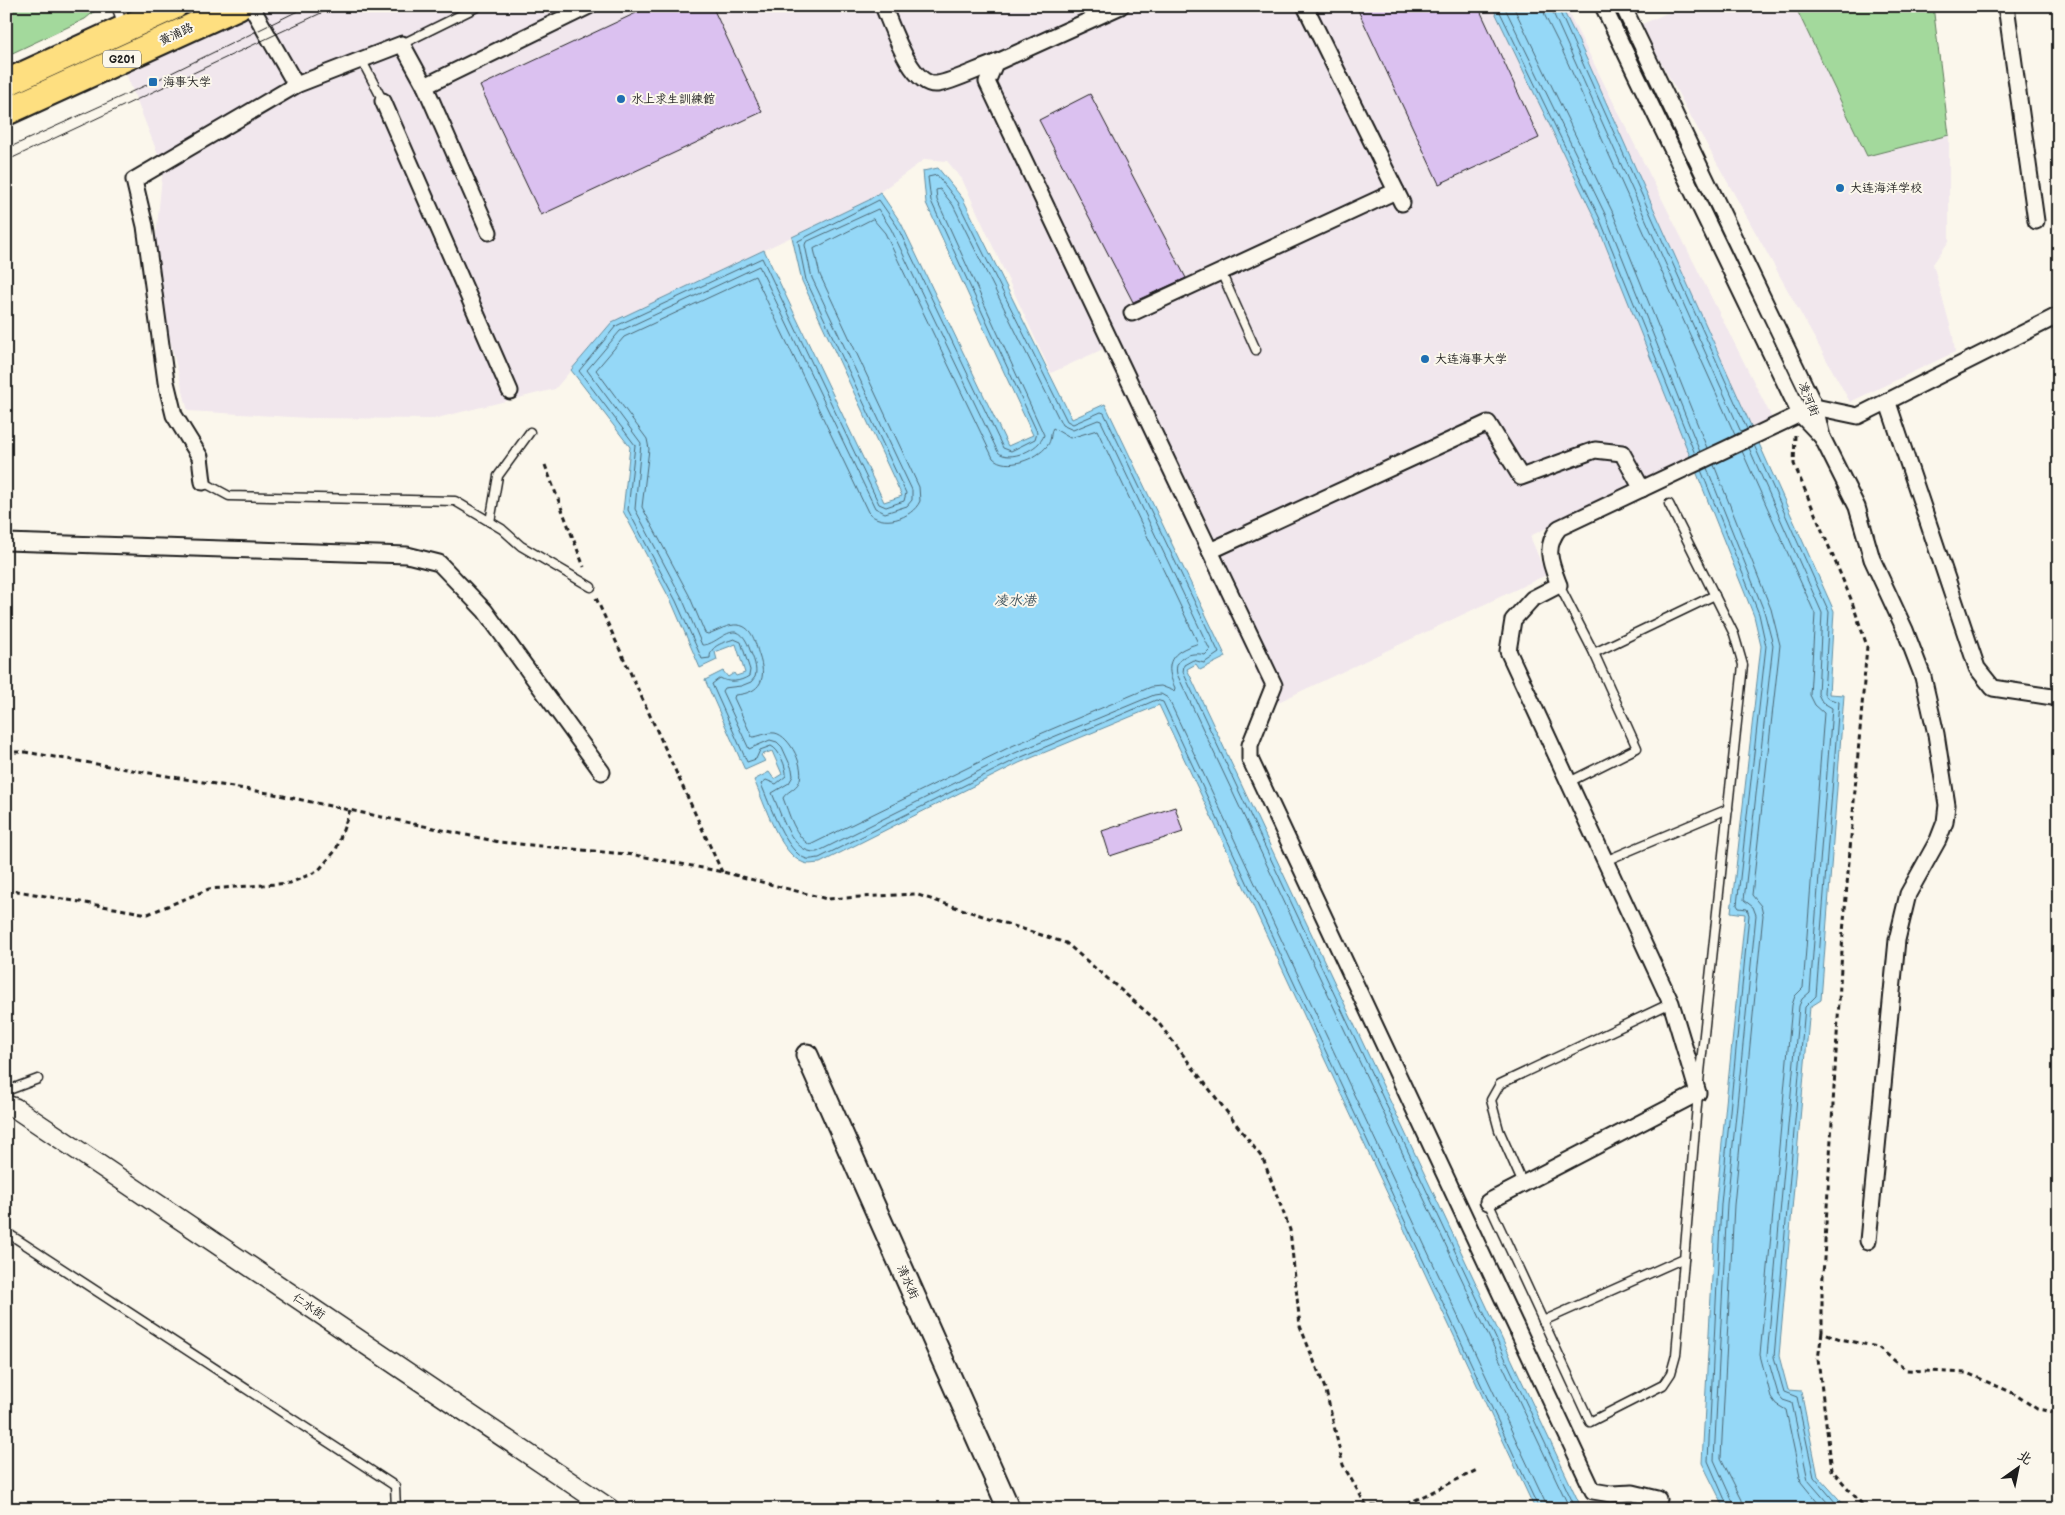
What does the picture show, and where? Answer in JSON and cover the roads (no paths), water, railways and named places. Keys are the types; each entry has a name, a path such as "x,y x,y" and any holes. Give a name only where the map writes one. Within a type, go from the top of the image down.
{"highway":[{"path":"123,21 149,6"},
{"name":"G201","path":"6,83 123,21 174,6"},
{"name":"黄浦路","path":"6,112 238,6"}],"main road":[{"name":"清水街","path":"807,1055 1009,1509"}],"street":[{"path":"251,6 296,85"},
{"path":"425,86 589,6"},
{"path":"883,6 914,73 924,82 937,84 995,63 1121,6"},
{"path":"1132,313 1221,272 1399,197 1305,6"},
{"name":"凌河街","path":"1603,6 1800,414 1822,437"},
{"name":"凌河街","path":"1623,6 1815,407 1822,437"},
{"path":"2006,6 2036,221"},
{"path":"203,482 200,457 174,415 166,382 145,226 134,180 296,85 361,58 402,44 425,86 489,232"},
{"path":"995,63 986,82 1274,685 1250,745 1250,759 1593,1491 1611,1494 1633,1492 1658,1499"},
{"path":"384,101 510,391"},
{"path":"1488,1202 1698,1092 1671,1003 1508,651 1513,620 1532,599 1559,585 1550,560 1551,538 1559,528 1815,407 1858,416 1888,404 2059,315"},
{"path":"1888,404 1977,668 1993,688 2059,698"},
{"path":"1210,551 1488,423 1521,477 1596,450 1622,453 1642,489"},
{"path":"1822,437 1857,507 1872,558 1905,630 1923,677 1936,734 1947,805 1946,822 1908,894 1896,940 1868,1241"},
{"path":"6,542 407,555 439,563 485,611 602,772"},
{"name":"仁水街","path":"6,1105 23,1113 610,1509"}],"lane":[{"path":"402,44 479,6"},
{"path":"361,58 384,101"},
{"path":"1221,272 1256,350"},
{"path":"490,522 498,476 530,432"},
{"path":"203,482 229,496 455,501 490,522 521,546 591,587"},
{"path":"1488,1202 1590,1422 1663,1385 1671,1373 1676,1355 1698,1092 1743,665 1734,634 1669,504"},
{"path":"1559,585 1594,653 1637,748 1569,782"},
{"path":"1594,653 1715,595"},
{"path":"1606,861 1728,809"},
{"path":"1523,1184 1499,1130 1491,1100 1500,1084 1671,1003"},
{"path":"6,1091 38,1079"},
{"path":"6,1232 395,1486 396,1509"},
{"path":"1543,1320 1684,1258"}],"water":[{"path":"1492,6 1561,6 1579,42 1834,611 1829,694 1844,695 1821,1000 1810,1007 1779,1356 1788,1390 1801,1391 1818,1476 1848,1509 1725,1509 1702,1463 1716,1203 1745,914 1731,912 1761,646 1754,616 1595,219"},
{"name":"凌水港","path":"938,168 963,199 1072,419 1105,404 1226,657 1200,670 1196,664 1187,669 1582,1509 1535,1509 1159,705 1019,763 820,863 806,864 795,858 780,839 768,814 754,780 769,772 774,779 782,774 772,751 761,755 765,761 745,770 705,680 723,671 728,677 734,673 736,676 745,673 736,644 715,652 717,660 700,668 672,603 623,511 630,447 571,370 612,322 764,250 884,502 902,496 802,281 792,237 869,200 880,192 901,223 1008,446 1033,435 926,203 923,171"}],"tram line":[{"path":"6,149 153,82 308,6"},
{"path":"6,161 336,6"}],"place":[{"name":"海事大学","path":"153,82"},
{"name":"水上求生訓練館","path":"621,99"},
{"name":"大连海洋学校","path":"1840,188"},
{"name":"大连海事大学","path":"1425,359"}]}
